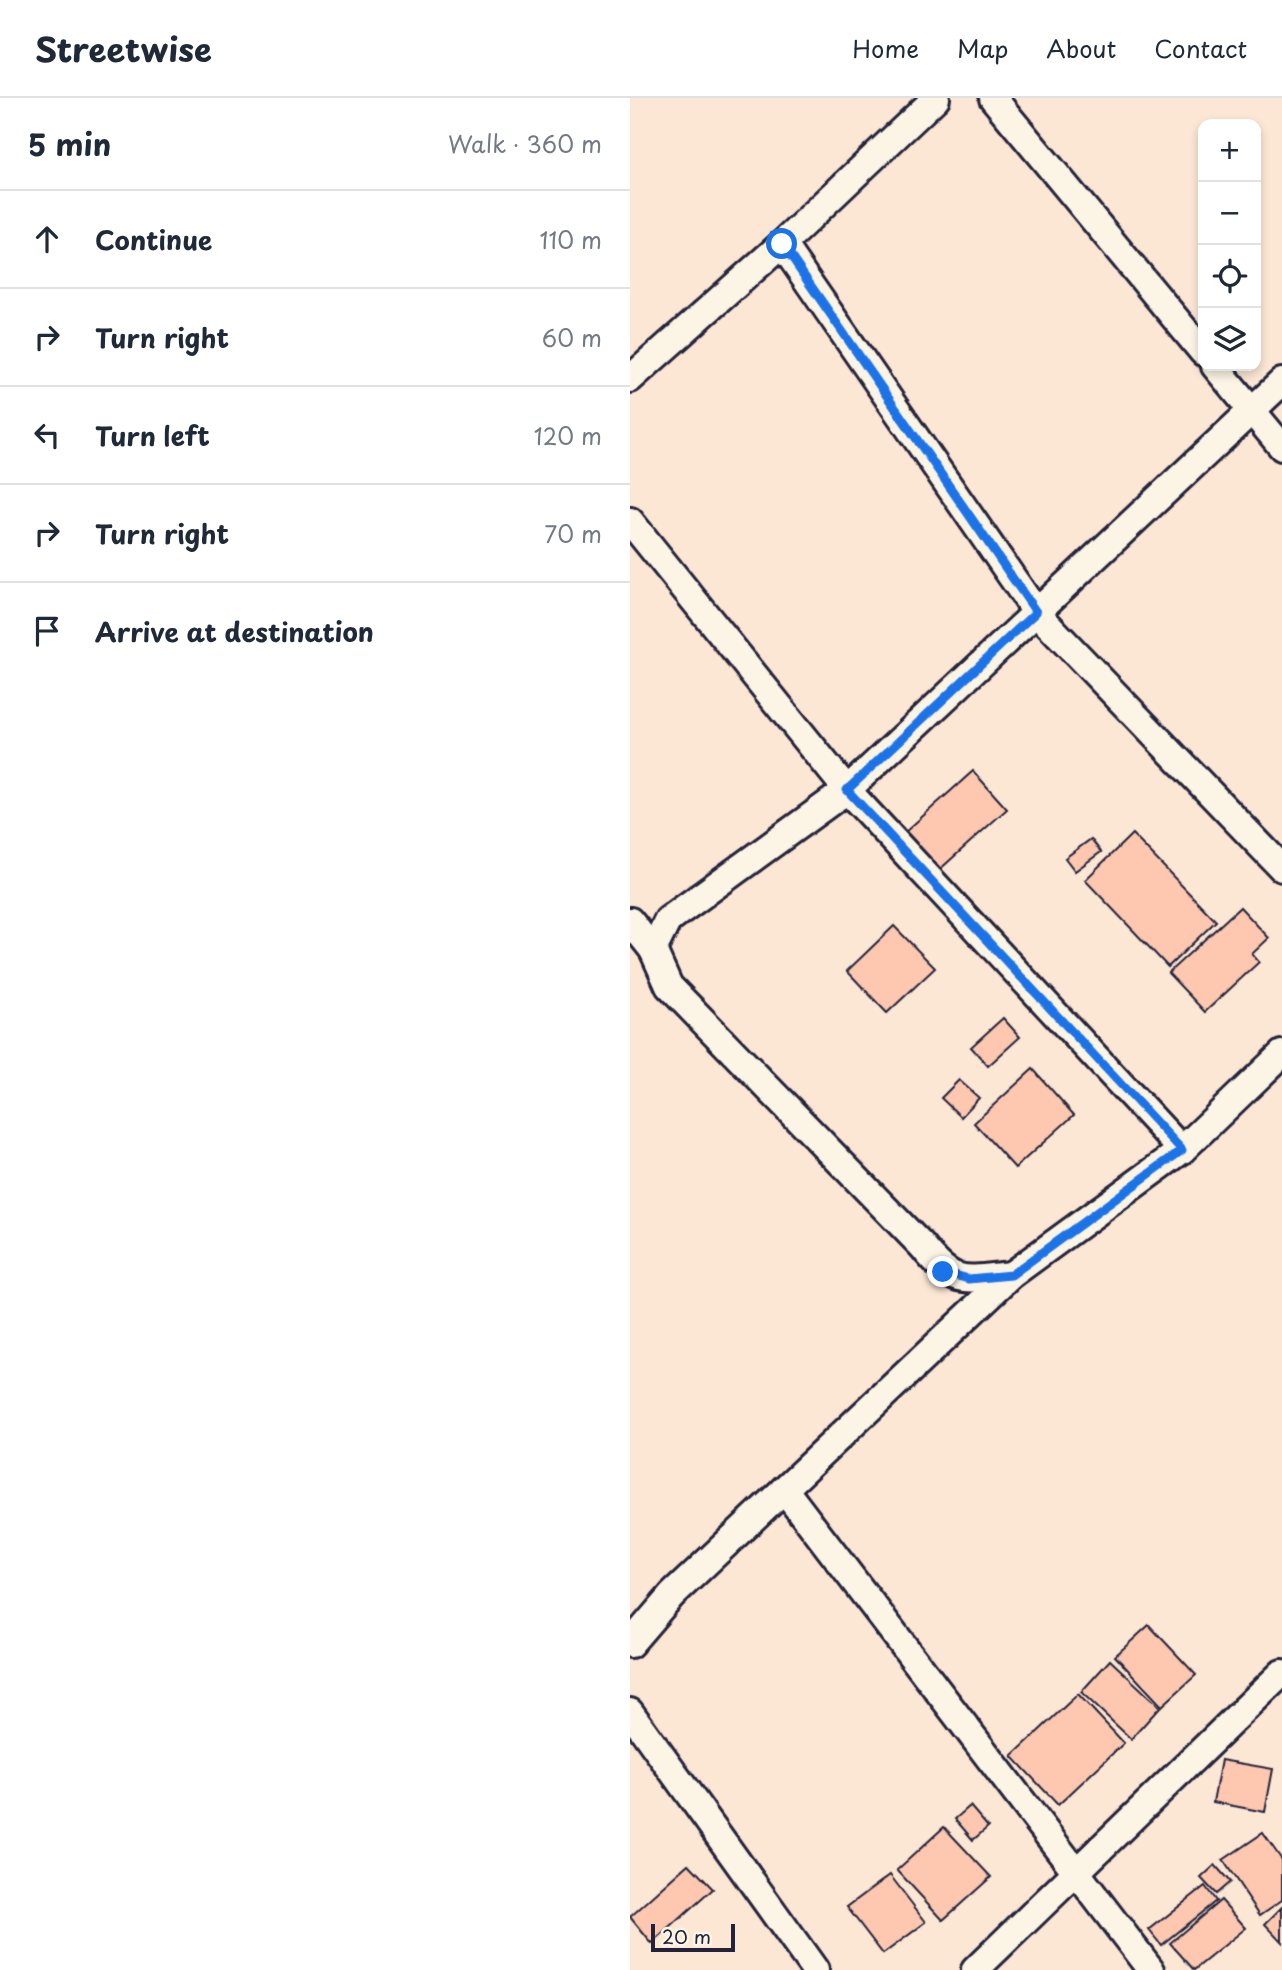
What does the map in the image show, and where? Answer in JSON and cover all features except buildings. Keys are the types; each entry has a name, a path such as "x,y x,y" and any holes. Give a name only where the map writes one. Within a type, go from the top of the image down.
{"street":[{"path":"630,379 782,244 936,98"},
{"path":"993,98 1198,346"},
{"path":"782,244 1036,612 1282,868"},
{"path":"1219,371 1282,447"},
{"path":"653,950 668,920 847,790 1282,382"},
{"path":"630,522 847,790 1182,1150"},
{"path":"630,921 653,950 669,986 922,1246 943,1272 969,1279 1011,1275"},
{"path":"630,1644 672,1595 1011,1275 1182,1150 1282,1054"},
{"path":"784,1489 1151,1970"},
{"path":"975,1970 1282,1673"},
{"path":"630,1712 815,1970"}],"route":[{"path":"782,244 1036,612 847,790 1182,1150 1011,1275 969,1279 943,1272"}]}
